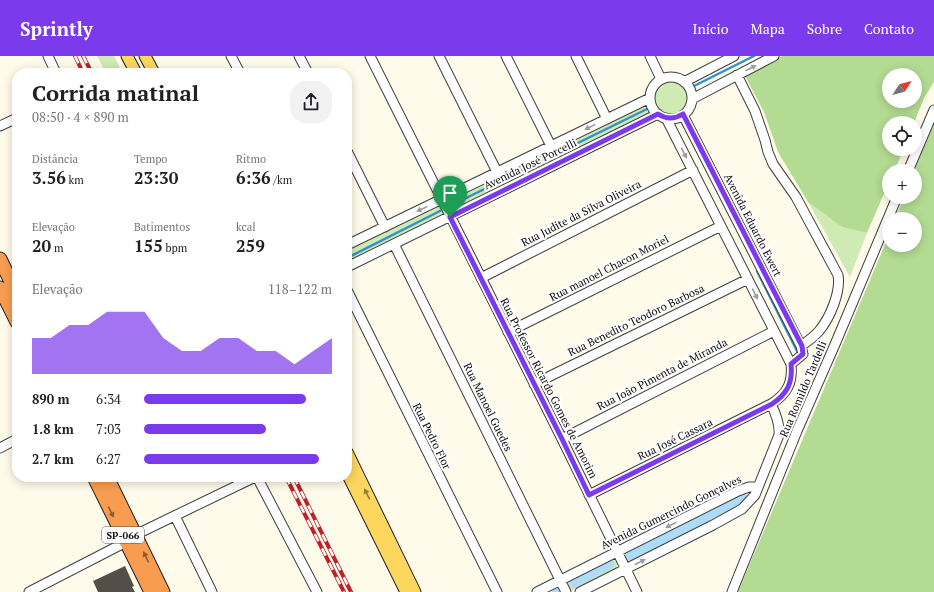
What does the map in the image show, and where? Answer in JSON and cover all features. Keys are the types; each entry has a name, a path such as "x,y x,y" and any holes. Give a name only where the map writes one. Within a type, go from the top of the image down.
{"highway":[{"path":"0,259 11,286"},
{"name":"SP-066","path":"97,482 163,592"},
{"name":"SP-066","path":"109,482 151,592"}],"main road":[{"path":"127,56 133,68"},
{"path":"145,56 151,68"},
{"path":"352,462 415,592"},
{"path":"351,482 406,592"}],"street":[{"path":"48,56 54,68"},
{"path":"232,56 238,68"},
{"path":"299,56 305,68"},
{"name":"Rua Professor Ricardo Gomes de Amorim","path":"370,56 637,592"},
{"path":"439,56 496,172"},
{"path":"506,56 551,146"},
{"path":"576,56 607,119"},
{"path":"650,56 661,79"},
{"path":"692,99 774,56"},
{"path":"684,82 728,57"},
{"path":"662,116 678,118 690,105 692,99 690,89 684,82 676,78 668,77 661,79 653,86 650,98 651,105 662,116 693,170 791,364 803,354 802,346 824,325 832,309 838,289 838,275 796,197 773,164 755,112 737,75"},
{"name":"Avenida José Porcelli","path":"352,243 650,98"},
{"path":"911,164 934,110"},
{"name":"Avenida Eduardo Ewert","path":"683,114 802,346"},
{"name":"Avenida José Porcelli","path":"352,265 662,116"},
{"path":"0,126 12,120"},
{"path":"352,161 385,227"},
{"name":"Rua Judite da Silva Oliveira","path":"481,278 693,170"},
{"name":"Rua Romildo Tardelli","path":"732,592 797,431 839,336 894,204"},
{"name":"Rua manoel Chacon Moriel","path":"508,332 721,226"},
{"name":"Rua Manoel Guedes","path":"394,244 566,592"},
{"name":"Rua Benedito Teodoro Barbosa","path":"534,384 748,279"},
{"name":"Rua Pedro Flor","path":"352,300 497,592"},
{"name":"Rua João Pimenta de Miranda","path":"562,439 774,331"},
{"name":"Rua José Cassara","path":"589,495 780,399 786,393 792,375 791,364"},
{"path":"758,487 779,435 780,429 778,420 772,404"},
{"path":"0,448 12,442"},
{"path":"29,592 175,516 246,482"},
{"path":"259,482 317,592"},
{"name":"Avenida Gumercindo Gonçalves","path":"537,592 738,491 749,487 758,487 751,500 742,509 580,592"},
{"path":"175,516 212,592"}],"green space":[{"path":"97,56 114,56 120,68 103,68"},
{"path":"782,56 934,56 934,82 922,103 922,68 882,68 882,108 920,108 917,116 882,116 882,156 901,156 897,164 882,164 882,198 867,233 842,227 808,202 778,152 764,112 745,76"},
{"path":"675,80 684,85 688,91 688,105 684,111 675,116 667,116 658,111 654,105 653,94 658,85 664,81"},
{"path":"647,103 652,113 455,210 450,200"},
{"path":"934,122 934,592 738,592 882,252 922,252 922,212 898,212 901,204 922,204 922,164 917,164 920,156 922,156 922,151"},
{"path":"808,202 842,227 867,233 850,277"},
{"path":"439,203 445,214 352,260 352,246"},
{"path":"741,494 745,495 747,500 746,504 631,562 625,561 624,553"},
{"path":"612,558 617,563 615,570 573,590 569,590 567,583 568,580"}],"building":[{"path":"125,566 134,586 132,587 135,592 98,592 93,581"}],"waterway":[{"path":"694,86 754,56"},
{"path":"450,206 647,109"},
{"path":"352,255 440,211"},
{"path":"757,271 797,351"},
{"path":"629,556 743,498"},
{"path":"574,583 610,564"}],"railway":[{"path":"75,56 81,68"},
{"path":"83,56 89,68"},
{"path":"289,482 344,592"},
{"path":"296,482 351,592"}],"route":[{"path":"658,114 662,117 672,119 678,118 683,114 802,346 803,354 791,364 792,375 786,393 772,404 589,495 450,217 658,114"}]}
